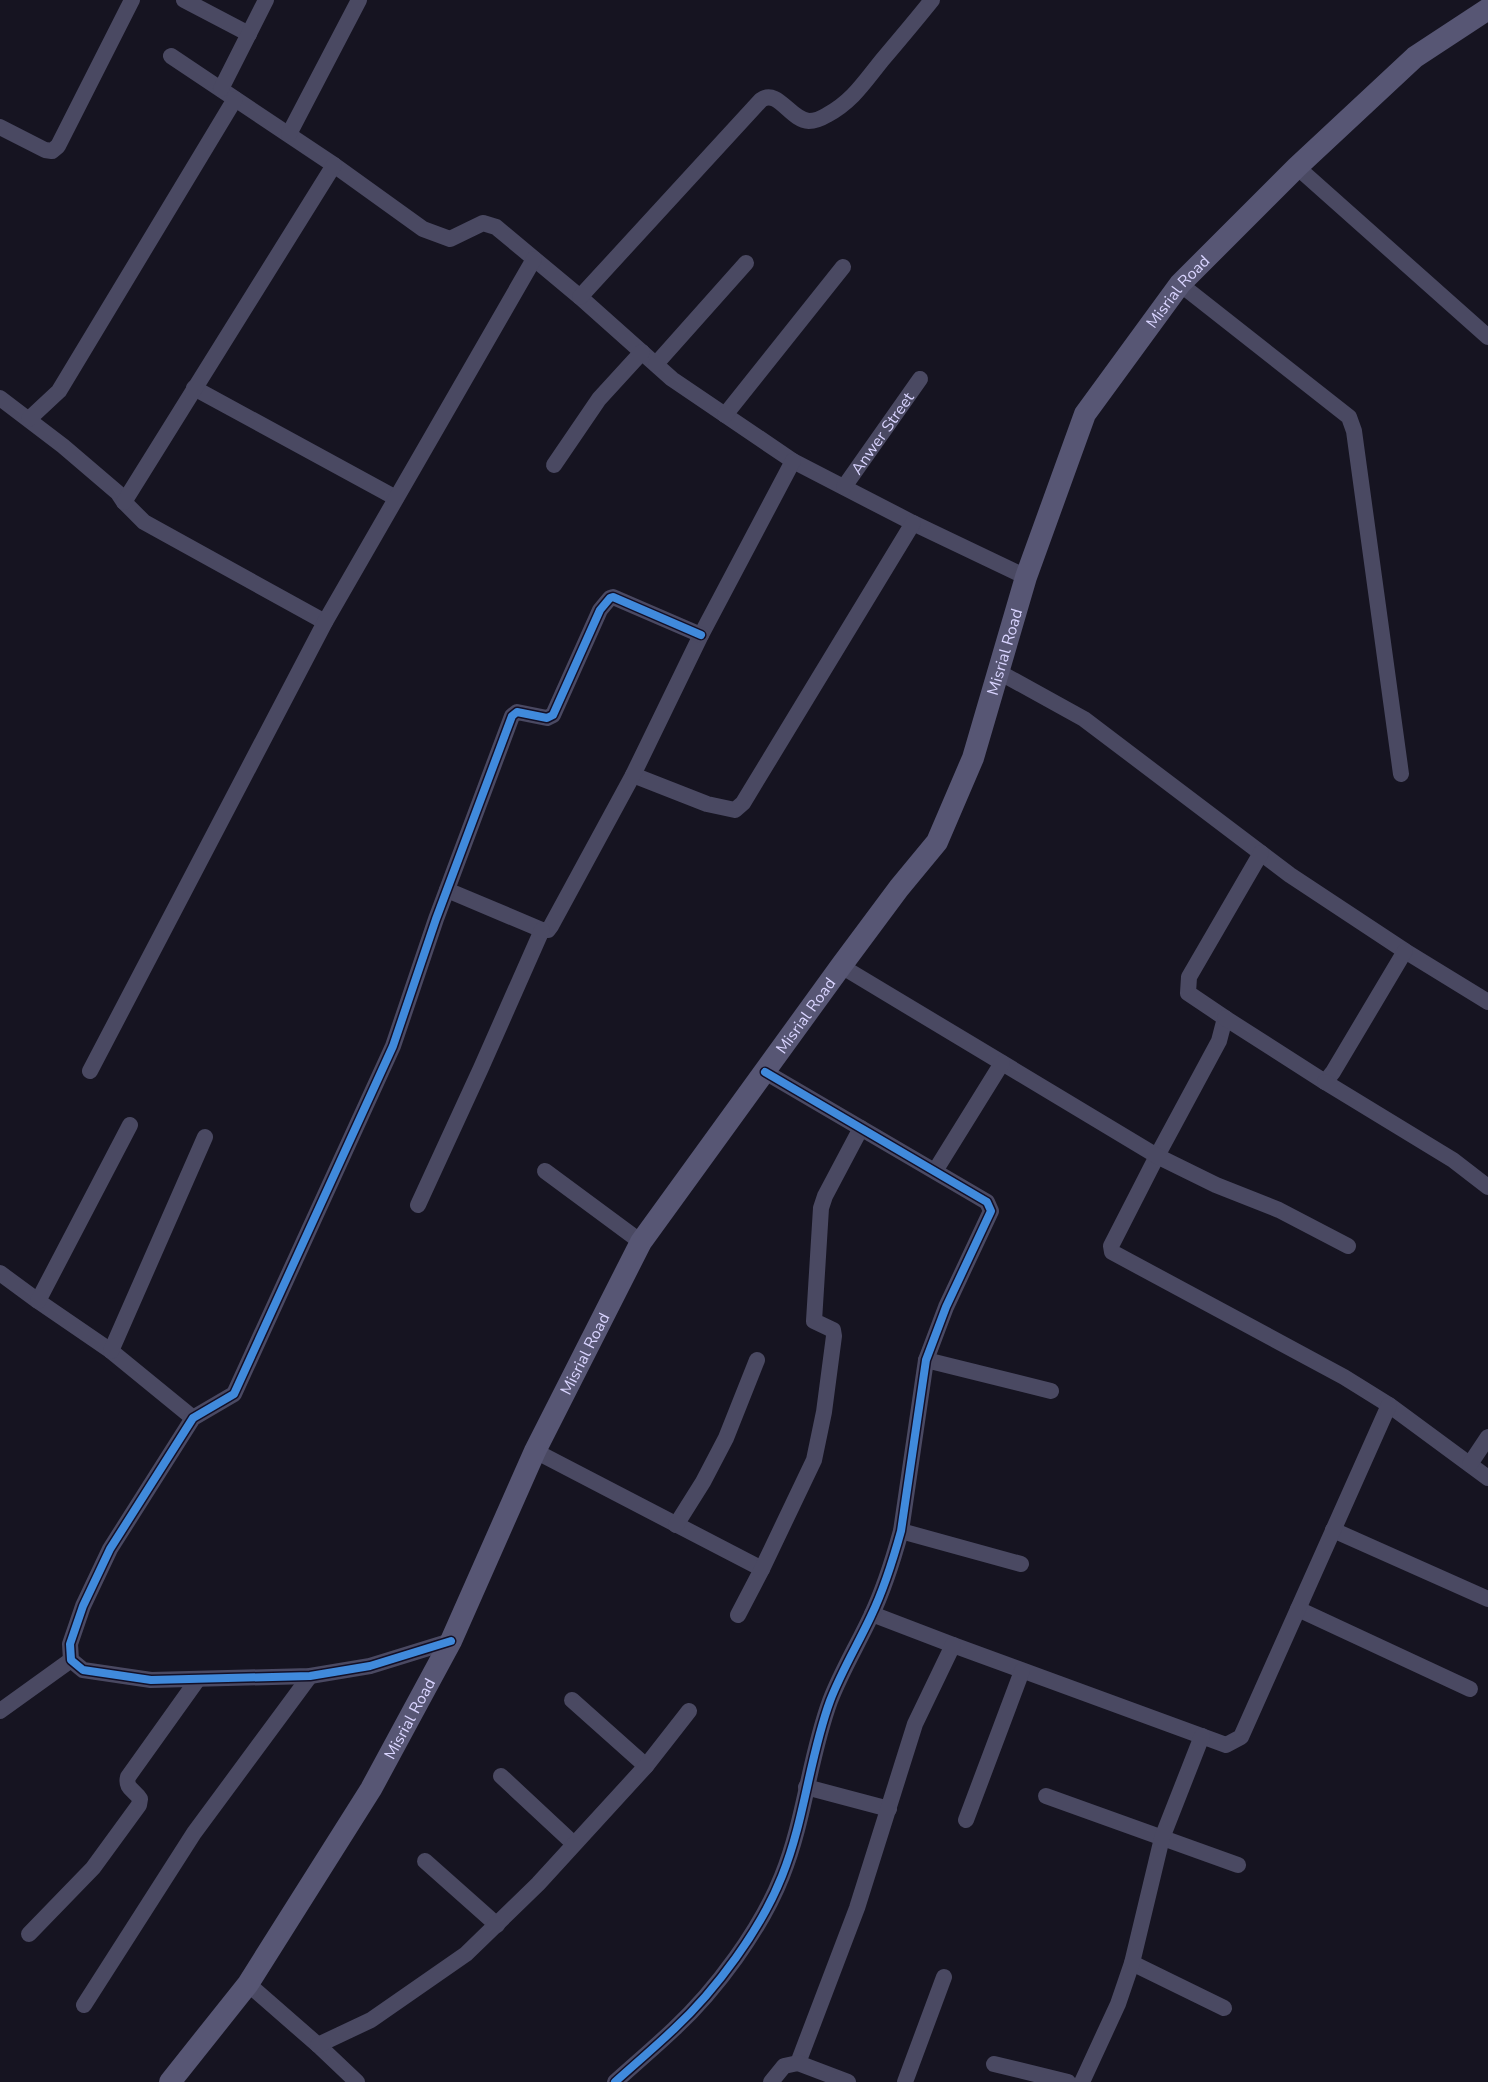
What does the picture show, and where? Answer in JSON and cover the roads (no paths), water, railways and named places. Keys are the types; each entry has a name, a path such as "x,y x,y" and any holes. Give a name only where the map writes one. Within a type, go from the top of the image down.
{"main road":[{"name":"Misrial Road","path":"170,2082 248,1984 371,1789 451,1641 535,1451 641,1242 841,966 899,888 937,842 973,758 1026,577 1085,414 1180,284 1297,166 1415,57 1488,9"}],"street":[{"path":"0,128 45,150 52,151 58,146 132,0"},
{"path":"184,0 249,34"},
{"path":"221,89 266,0"},
{"path":"289,134 359,0"},
{"path":"580,297 761,100 767,96 773,96 797,117 809,121 820,119 842,107 860,90 932,0"},
{"path":"171,56 289,134 423,229 450,239 483,223 490,224 505,234 580,297 672,379 793,461 913,523 1026,577"},
{"path":"29,419 59,391 235,99"},
{"path":"124,502 334,165"},
{"path":"1297,166 1488,337"},
{"path":"90,1071 325,622 534,259"},
{"path":"656,364 746,263"},
{"path":"725,415 843,267"},
{"path":"1180,284 1349,417 1354,431 1401,774"},
{"path":"554,466 599,399 642,352"},
{"name":"Anwer Street","path":"844,487 920,379"},
{"path":"194,388 396,498"},
{"path":"0,398 29,419 118,493 124,502 144,522 325,622"},
{"path":"447,890 542,930 548,930 633,775 701,636 793,461"},
{"path":"633,775 707,804 735,810 743,803 913,523"},
{"path":"70,1660 70,1644 83,1606 110,1548 193,1418 234,1394 393,1046 447,890 512,716 517,712 547,718 552,715 600,610 612,597 701,636"},
{"path":"997,671 1084,719 1290,875 1405,951 1488,1002"},
{"path":"1261,853 1189,977 1188,993 1325,1082 1453,1160 1488,1187"},
{"path":"418,1205 482,1068 542,930"},
{"path":"1325,1082 1333,1072 1405,951"},
{"path":"841,966 1157,1156 1216,1185 1279,1210 1348,1246"},
{"path":"1225,1018 1219,1041 1111,1246 1112,1252 1344,1377 1389,1405 1488,1478"},
{"path":"935,1171 1002,1063"},
{"path":"616,2082 676,2028 731,1964 760,1919 782,1876 799,1824 806,1787 830,1700 872,1614 894,1558 901,1531 926,1360 946,1307 991,1211 987,1202 765,1072"},
{"path":"38,1301 130,1125"},
{"path":"738,1615 762,1570 814,1460 824,1412 834,1336 833,1330 814,1320 813,1312 821,1208 860,1128"},
{"path":"111,1351 205,1137"},
{"path":"545,1171 641,1242"},
{"path":"0,1272 38,1301 111,1351 193,1418"},
{"path":"676,1525 703,1482 726,1438 756,1360"},
{"path":"926,1360 1051,1391"},
{"path":"872,1614 1226,1745 1241,1737 1389,1405"},
{"path":"1470,1464 1488,1438"},
{"path":"535,1451 762,1570"},
{"path":"1333,1530 1488,1599"},
{"path":"901,1531 1021,1564"},
{"path":"1298,1609 1470,1689"},
{"path":"70,1660 83,1670 151,1680 310,1676 370,1666 451,1641"},
{"path":"798,2063 857,1908 915,1724 952,1645"},
{"path":"0,1711 70,1660"},
{"path":"966,1820 1022,1671"},
{"path":"84,2005 194,1833 310,1676"},
{"path":"29,1934 93,1868 139,1805 138,1795 129,1788 127,1783 128,1777 198,1679"},
{"path":"572,1700 646,1766"},
{"path":"318,2045 372,2020 466,1954 498,1926 646,1766 689,1711"},
{"path":"1082,2082 1118,2004 1132,1963 1162,1838 1202,1736"},
{"path":"501,1776 574,1844"},
{"path":"806,1787 889,1809"},
{"path":"1046,1796 1238,1865"},
{"path":"425,1861 498,1926"},
{"path":"1132,1963 1224,2008"},
{"path":"905,2082 944,1977"},
{"path":"248,1984 357,2082"},
{"path":"771,2082 784,2066 798,2063 848,2082"},
{"path":"994,2064 1068,2082"}]}
